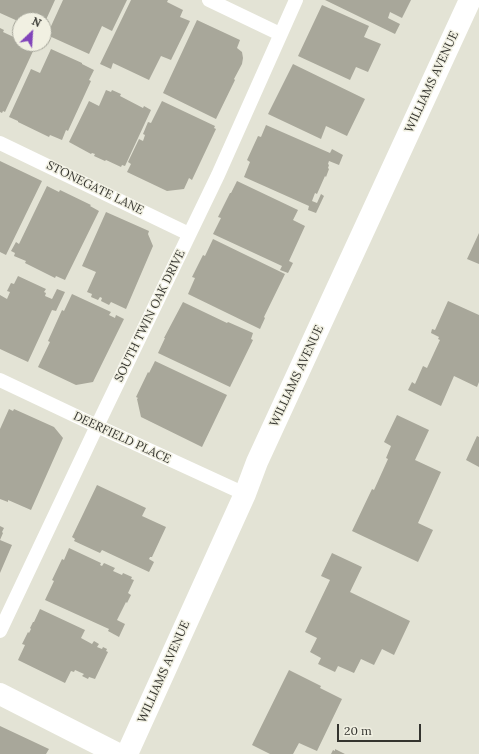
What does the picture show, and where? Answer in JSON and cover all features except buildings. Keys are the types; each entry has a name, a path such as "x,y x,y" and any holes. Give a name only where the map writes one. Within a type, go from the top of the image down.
{"street":[{"name":"WILLIAMS AVENUE","path":"127,754 245,494 258,462 470,0"},
{"path":"0,694 118,754"}],"lane":[{"path":"209,0 280,34"},
{"name":"SOUTH TWIN OAK DRIVE","path":"0,631 218,175 296,0"},
{"name":"STONEGATE LANE","path":"0,143 189,234"},
{"name":"DEERFIELD PLACE","path":"0,380 245,494"}]}
